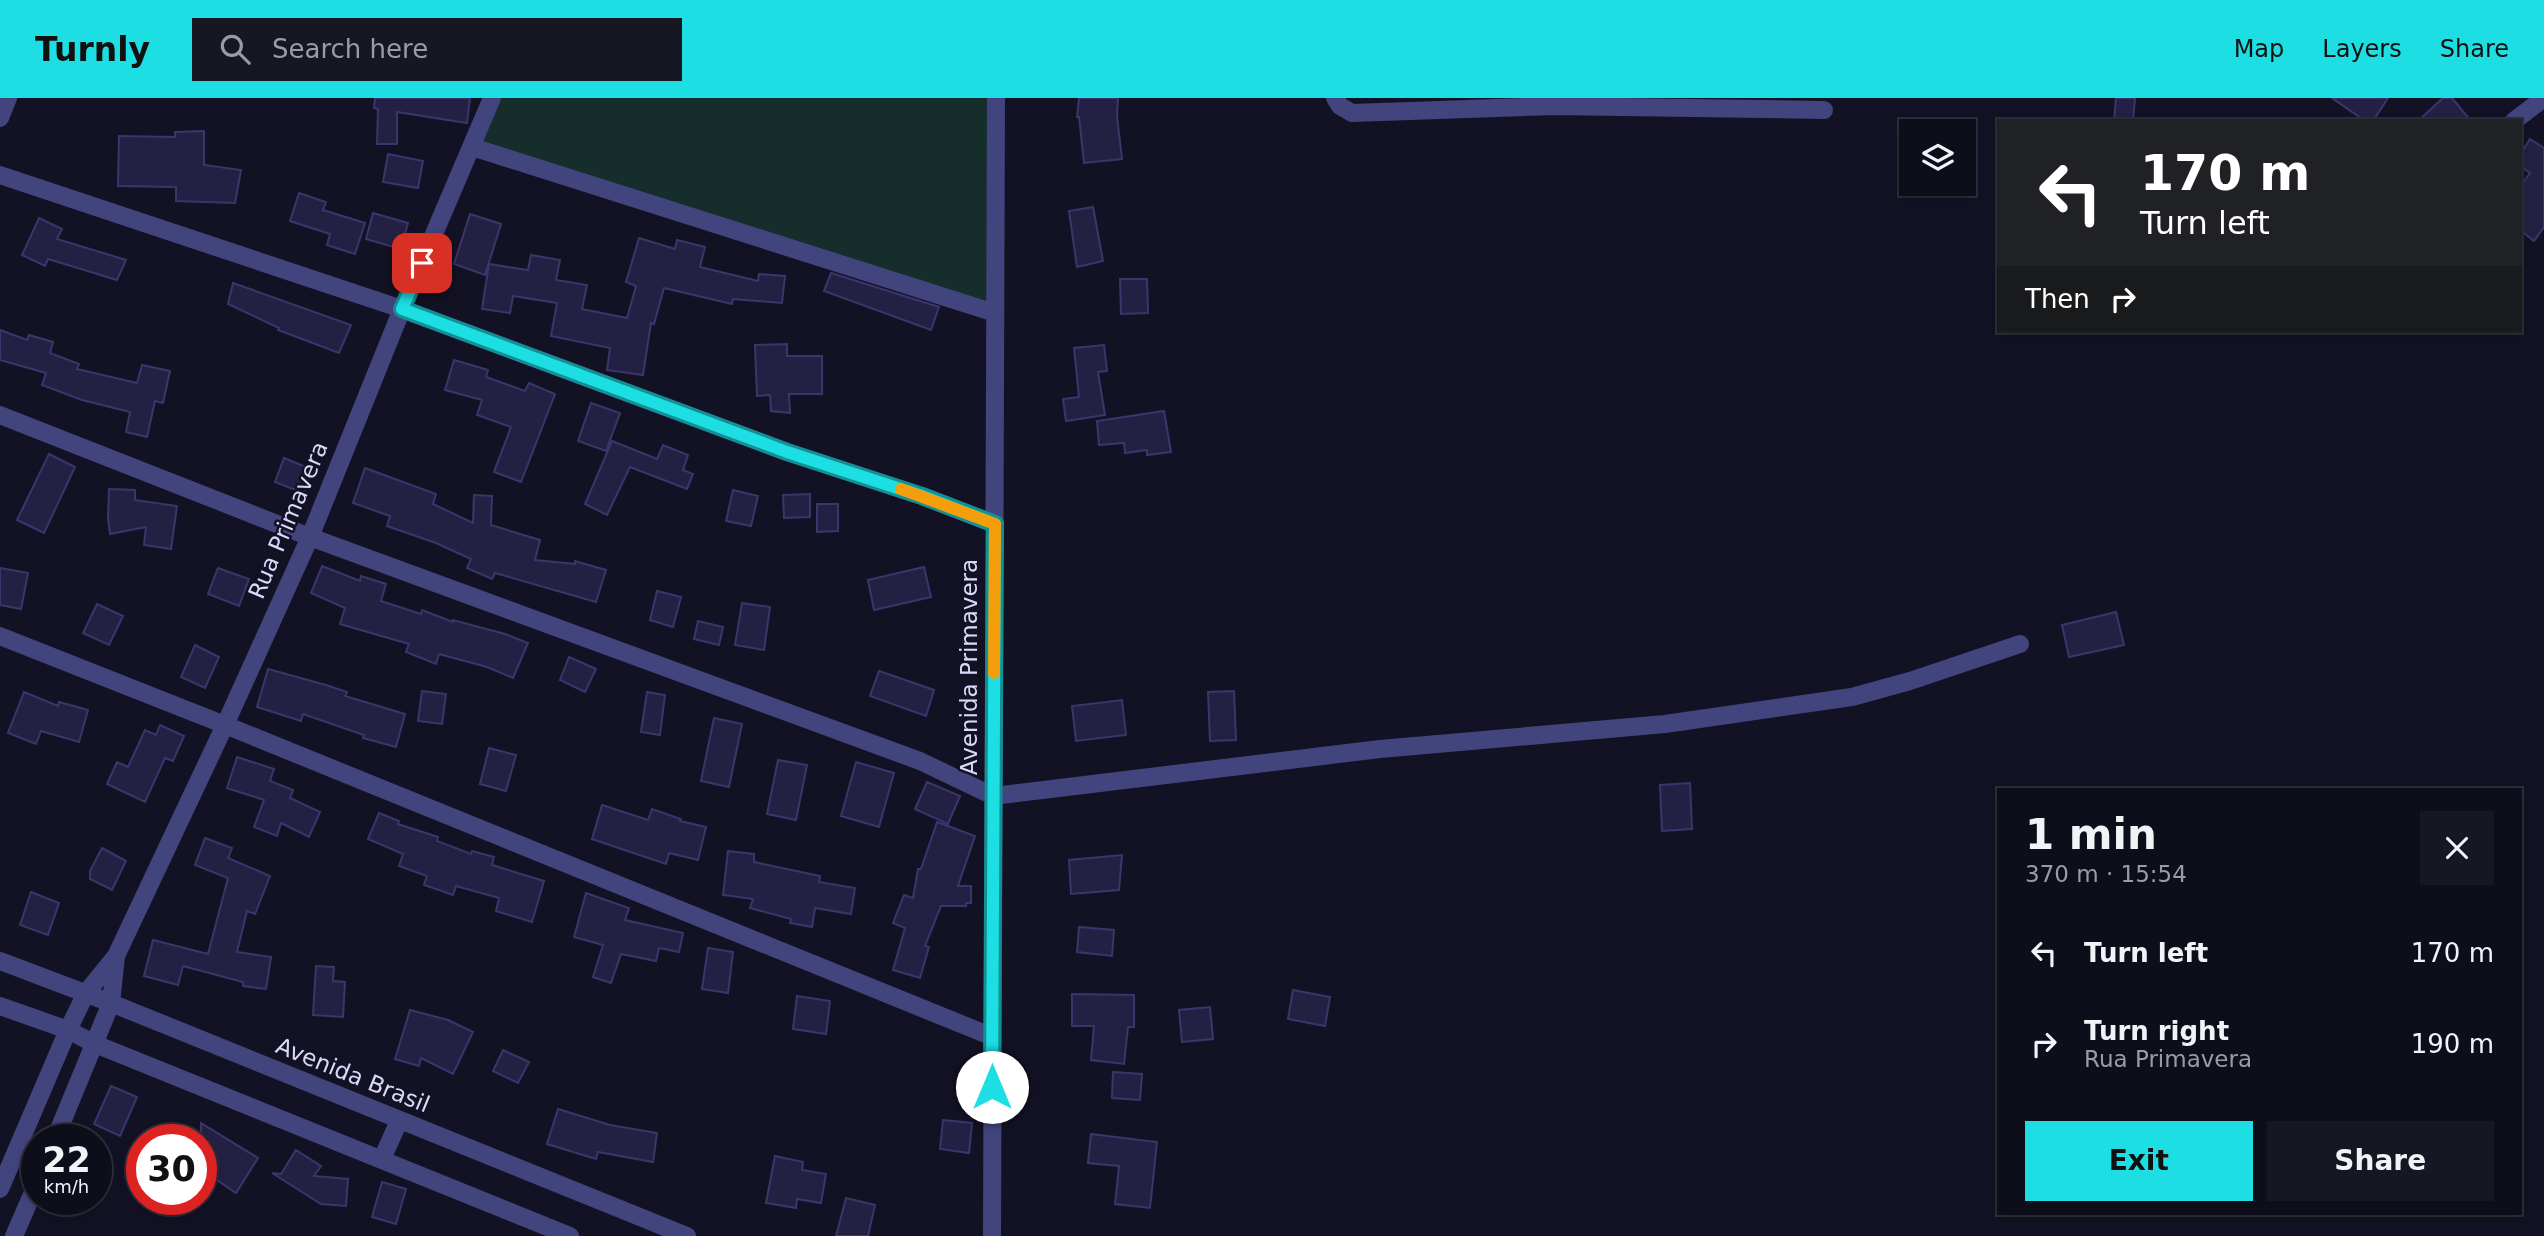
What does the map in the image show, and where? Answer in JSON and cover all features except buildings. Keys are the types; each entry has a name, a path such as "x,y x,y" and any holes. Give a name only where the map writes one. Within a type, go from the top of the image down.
{"street":[{"path":"0,118 8,98"},
{"name":"Rua Primavera","path":"116,956 310,537 402,309 492,98"},
{"name":"Avenida Primavera","path":"992,1236 996,98"},
{"path":"1335,98 1340,107 1352,113 1553,106 1824,110"},
{"path":"2517,119 2544,98"},
{"path":"472,147 995,313"},
{"path":"0,175 402,309 787,452 922,496 995,524"},
{"path":"0,415 310,537 920,761 993,796 1380,749 1665,724 1826,701 1852,697 1910,681 2020,644"},
{"path":"0,636 993,1037"},
{"path":"0,1189 86,993 116,956"},
{"path":"61,1124 111,1003 116,956"},
{"name":"Avenida Brasil","path":"0,961 111,1003 687,1236"},
{"path":"0,1006 68,1030 95,1044 570,1236"},
{"path":"42,1090 69,1105"},
{"path":"383,1159 399,1121"},
{"path":"14,1236 23,1215"}],"green space":[{"path":"492,98 996,98 995,313 472,147"}],"slow traffic":[{"path":"901,489 995,524 994,673"}],"route":[{"path":"422,263 402,309 787,452 922,496 995,524 992,1087"}]}
